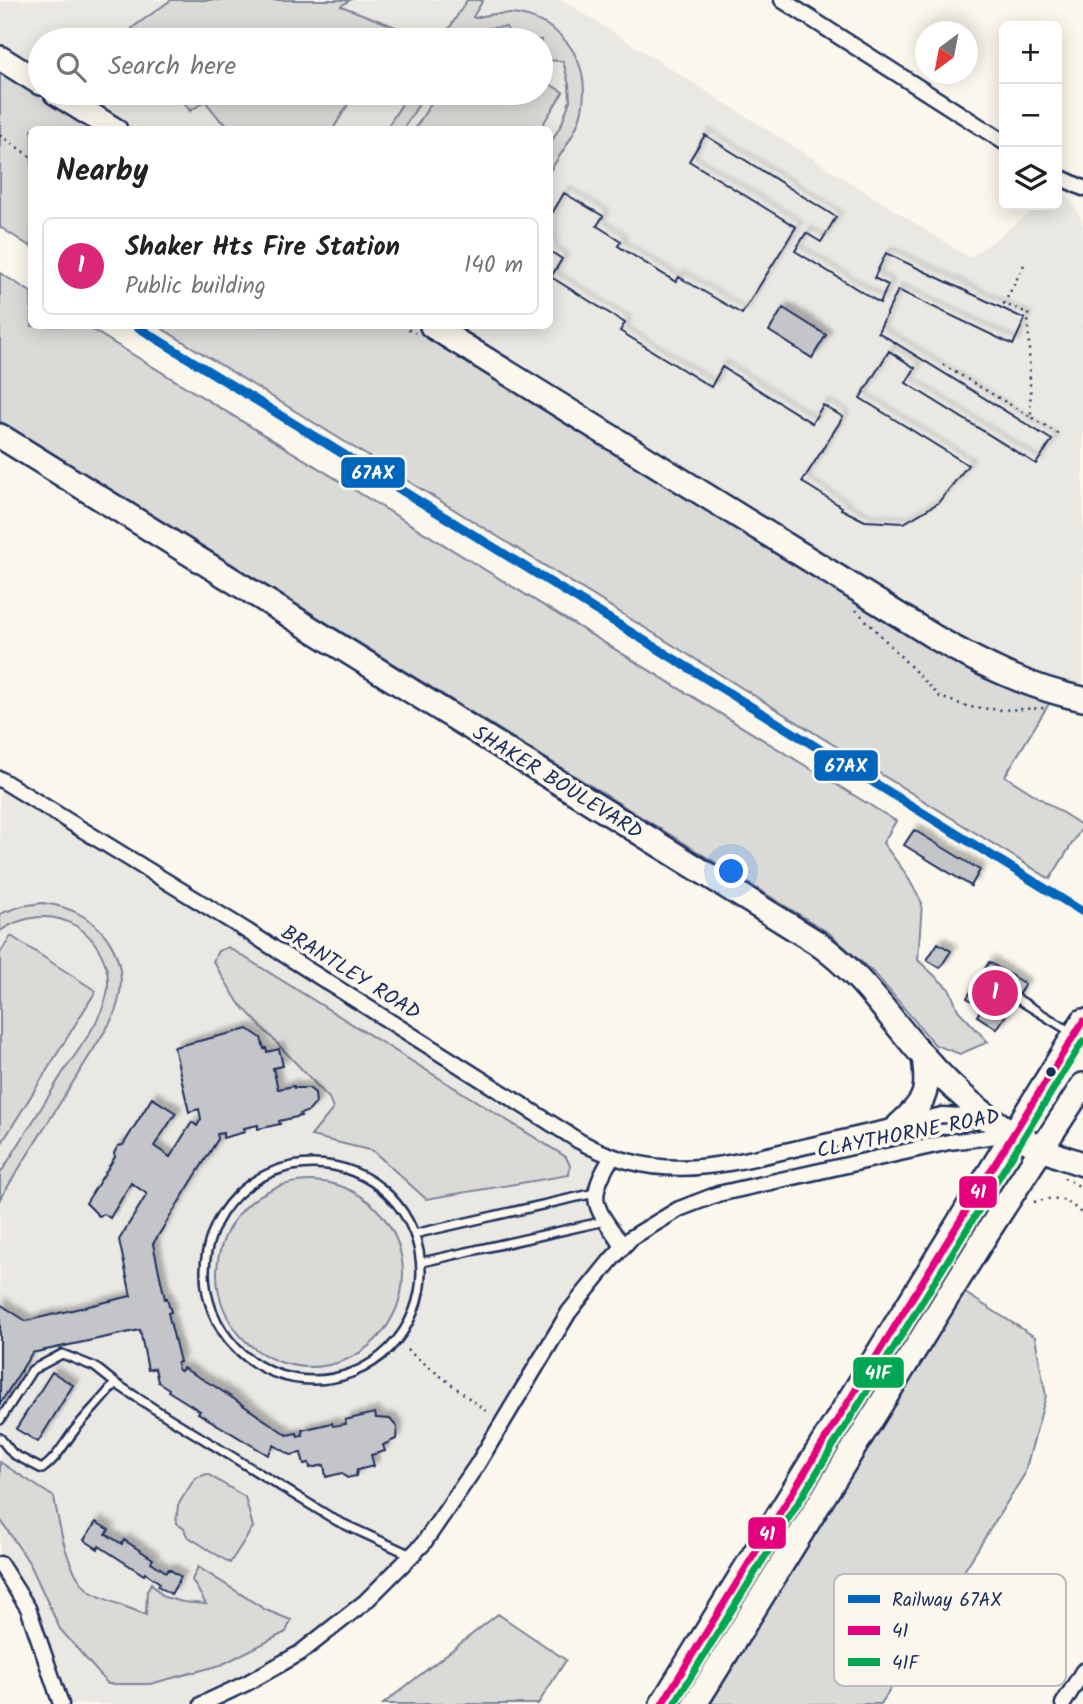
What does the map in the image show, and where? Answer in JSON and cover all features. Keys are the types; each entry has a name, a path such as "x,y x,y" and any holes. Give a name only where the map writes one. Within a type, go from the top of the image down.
{"main road":[{"path":"0,58 28,76"},
{"path":"75,105 109,126"},
{"path":"437,329 936,638 994,669 1037,687 1083,699"},
{"name":"SHAKER BOULEVARD","path":"0,436 816,942 859,977 924,1057 982,1111 1040,1149 1083,1164"},
{"path":"662,1704 1079,1028"},
{"path":"899,1125 916,1110 925,1095 927,1081 924,1057"},
{"path":"695,1704 1040,1149 1083,1085"}],"street":[{"path":"782,0 999,139"},
{"path":"1062,178 1083,188"},
{"name":"BRANTLEY ROAD","path":"0,779 579,1141 612,1157 657,1166 691,1168"},
{"name":"CLAYTHORNE ROAD","path":"691,1168 716,1166 942,1115 975,1119 1014,1134"},
{"name":"CLAYTHORNE ROAD","path":"202,1704 247,1683 300,1653 365,1602 412,1556 477,1465 569,1312 623,1246 692,1202 718,1194 949,1142 1014,1134"},
{"path":"612,1157 595,1193 605,1221 623,1246"},
{"path":"0,1564 28,1608 61,1704"},
{"path":"1063,1704 1083,1671"}],"lane":[{"path":"1016,998 1079,1028"},
{"path":"305,1164 341,1167 373,1182 400,1207 414,1234 422,1262 416,1305 400,1337 374,1362 341,1377 305,1380 270,1372 240,1352 217,1324 205,1290 205,1254 217,1220 239,1192 270,1172 305,1164"},
{"path":"414,1234 595,1193"},
{"path":"422,1262 605,1221"},
{"path":"0,1420 32,1370 62,1354 94,1367 115,1384 337,1521 412,1556"},
{"path":"0,1438 13,1454 42,1469 58,1455 78,1426 115,1384"}],"path":[{"path":"0,135 28,155"},
{"path":"1024,265 1004,304 1028,313 1031,416"},
{"path":"943,365 1060,435"},
{"path":"1064,1178 1083,1188"},
{"path":"1034,1202 1055,1197 1066,1201 1083,1215"},
{"path":"407,1350 487,1412"}],"shaded area":[{"path":"171,0 350,0 341,6 396,27 395,28 132,28"},
{"path":"467,0 483,0 473,17 518,15 537,20 551,28 506,27 450,28"},
{"path":"562,0 970,258 1034,210 1062,210 1062,190 1077,210 1083,225 1083,693 991,662 448,329 553,329 553,126 122,126 88,105 553,105 553,28 28,28 28,68 0,51 0,1"},
{"path":"553,29 568,44 578,61 583,81 583,104 570,139 553,166 553,139 570,100 563,61 553,61"},
{"path":"0,58 28,75 28,105 76,105 110,126 28,126 28,245 0,227"},
{"path":"553,86 563,92 542,126 417,126 430,105 553,105"},
{"path":"186,105 199,105 190,111"},
{"path":"208,105 348,105 335,126 230,126 221,121"},
{"path":"401,105 418,105 405,126 388,126"},
{"path":"0,273 28,290 28,329 91,329 896,821 883,843 906,874 922,903 918,960 950,990 958,1010 988,1042 960,1054 935,1045 877,976 829,933 0,421"},
{"path":"163,329 437,329 756,527 1056,692 1005,776 1083,826 1050,879"},
{"path":"0,780 612,1157 595,1193 623,1246 611,1260 423,1544 300,1653 202,1704 61,1704 28,1608 0,1564"},
{"path":"42,903 83,916 99,929 111,944 121,981 118,1002 110,1023 0,1199 0,1174 91,1031 107,995 108,976 100,951 76,926 57,918 37,917 0,931 0,914 22,906"},
{"path":"11,936 96,991 0,1146 0,953"},
{"path":"228,947 566,1157 570,1166 569,1175 426,1199 373,1151 311,1136 333,1109 329,1098 238,1002 213,961 218,951"},
{"path":"310,1181 346,1188 376,1208 396,1238 403,1274 396,1310 376,1340 346,1360 310,1367 274,1360 244,1340 224,1310 217,1274 224,1238 244,1208 274,1188"},
{"path":"954,1286 1035,1337 1046,1396 1024,1475 962,1574 834,1574 834,1686 892,1686 881,1704 695,1704"},
{"path":"0,1462 54,1497 70,1562 91,1592 146,1615 147,1591 151,1583 164,1597 206,1604 192,1580 198,1567 266,1610 291,1620 286,1632 221,1665 150,1684 108,1684 60,1629 30,1564 0,1519"},
{"path":"207,1474 245,1497 253,1527 230,1563 187,1536 184,1529 176,1523 178,1505 195,1478"},
{"path":"498,1614 566,1660 538,1704 383,1704"}],"building":[{"path":"705,135 836,217 821,242 806,233 795,251 880,303 888,285 874,278 886,253 1025,319 1013,345 898,290 878,332 1052,440 1036,464 906,383 915,368 889,351 860,398 968,465 938,503 904,523 865,521 841,509 842,507 802,482 843,417 823,405 812,423 722,367 711,387 620,331 625,323 553,278 562,259 553,253 553,212 564,193 603,216 597,226 621,241 618,246 676,282 679,277 742,314 796,227 689,161","holes":["783,308 826,335 812,358 769,331"]},
{"path":"705,135 836,217 821,242 806,233 795,251 880,303 888,285 874,278 886,253 1025,319 1013,345 898,290 878,332 1052,440 1036,464 906,383 915,368 889,351 860,398 968,465 938,503 904,523 865,521 841,509 842,507 802,482 843,417 823,405 812,423 722,367 711,387 620,331 625,323 553,278 562,259 553,253 553,212 564,193 603,216 597,226 621,241 618,246 676,282 679,277 742,314 796,227 689,161"},
{"path":"914,830 980,870 971,886 904,845"},
{"path":"938,943 951,951 940,968 927,960"},
{"path":"989,962 1025,984 997,1029 977,1016 982,1007 967,998"},
{"path":"248,1029 261,1038 267,1052 279,1049 283,1066 273,1068 278,1089 294,1086 309,1088 315,1093 316,1103 309,1111 300,1114 301,1116 279,1121 280,1124 258,1129 258,1125 244,1128 245,1132 223,1138 223,1133 217,1134 218,1139 153,1244 165,1299 167,1298 171,1312 168,1313 180,1362 177,1363 178,1370 183,1368 216,1387 287,1435 303,1435 302,1430 332,1423 333,1426 346,1424 345,1420 375,1413 376,1418 390,1419 397,1427 396,1439 383,1445 385,1451 371,1455 374,1466 357,1470 356,1476 347,1478 342,1473 326,1477 324,1465 310,1468 309,1463 304,1464 301,1453 291,1455 274,1445 268,1455 198,1413 200,1411 158,1382 155,1368 148,1370 140,1330 32,1353 0,1404 0,1304 26,1321 131,1296 119,1240 147,1194 131,1183 110,1218 104,1214 99,1216 86,1203 115,1157 118,1146 123,1145 152,1098 176,1113 154,1146 170,1157 192,1122 197,1126 201,1119 199,1109 189,1112 174,1047"},
{"path":"52,1372 73,1385 38,1442 16,1429"},
{"path":"96,1522 109,1530 106,1534 122,1544 124,1540 153,1559 151,1562 166,1572 169,1569 181,1577 171,1594 145,1573 144,1575 99,1546 98,1549 84,1540"}],"rail line":[{"name":"67AX","path":"141,329 1083,912"}],"transit line":[{"name":"41","path":"662,1704 1083,1021"},
{"name":"41F","path":"674,1704 1083,1041"}],"place":[{"name":"Shaker Hts Fire Station","path":"995,993"}]}
